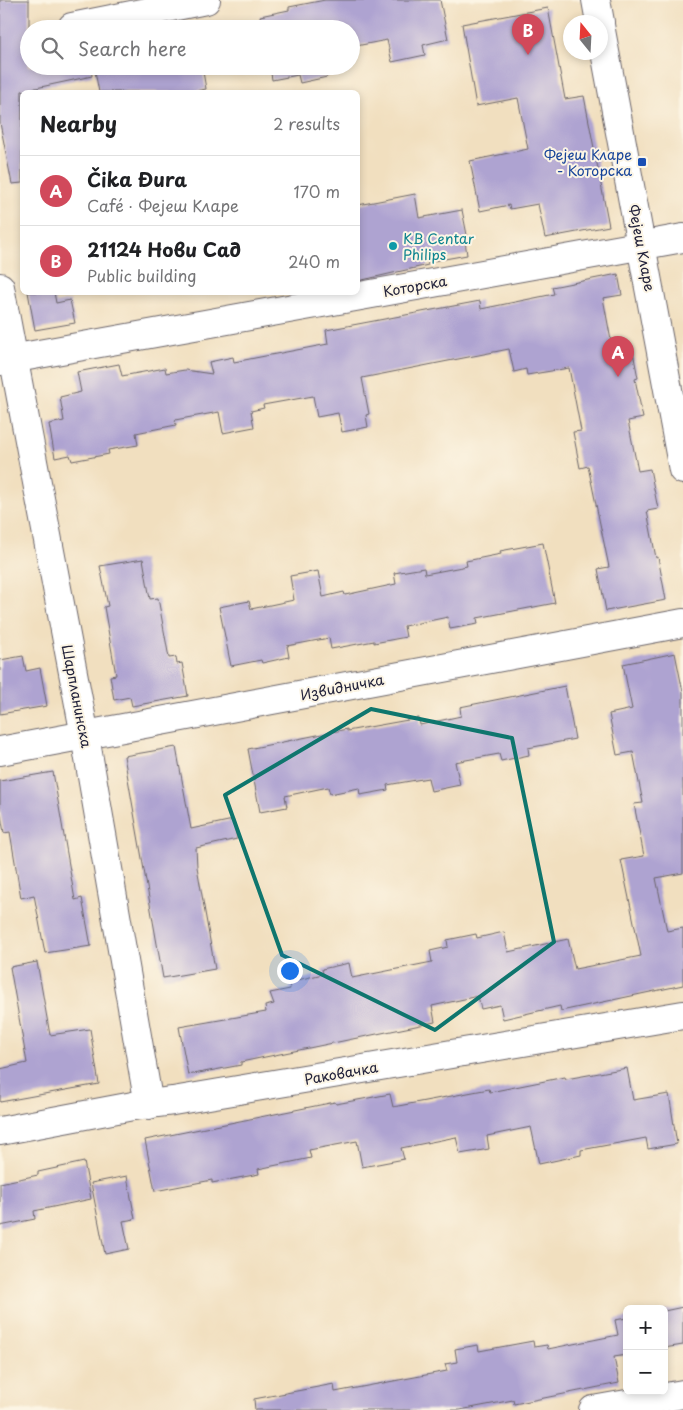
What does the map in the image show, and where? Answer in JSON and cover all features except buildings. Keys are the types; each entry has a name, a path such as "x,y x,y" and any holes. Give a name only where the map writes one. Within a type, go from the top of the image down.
{"street":[{"path":"107,20 206,0"},
{"name":"Фејеш Кларе","path":"596,0 598,15"},
{"name":"Фејеш Кларе","path":"607,60 683,470"},
{"name":"Которска","path":"7,359 683,238"},
{"name":"Шарпланинска","path":"0,287 7,359 85,736 149,1105"},
{"name":"Извидничка","path":"0,751 683,622"},
{"name":"Раковачка","path":"0,1131 133,1106 149,1105 683,1015"},
{"path":"593,1410 683,1394"}],"highlighted area":[{"path":"371,709 512,738 554,942 435,1030 282,955 225,795"}],"place":[{"name":"21124 Нови Сад","path":"528,55"},
{"name":"Фејеш Кларе - Которска","path":"642,162"},
{"name":"KB Centar Philips","path":"393,246"},
{"name":"Čika Đura","path":"618,377"}]}
